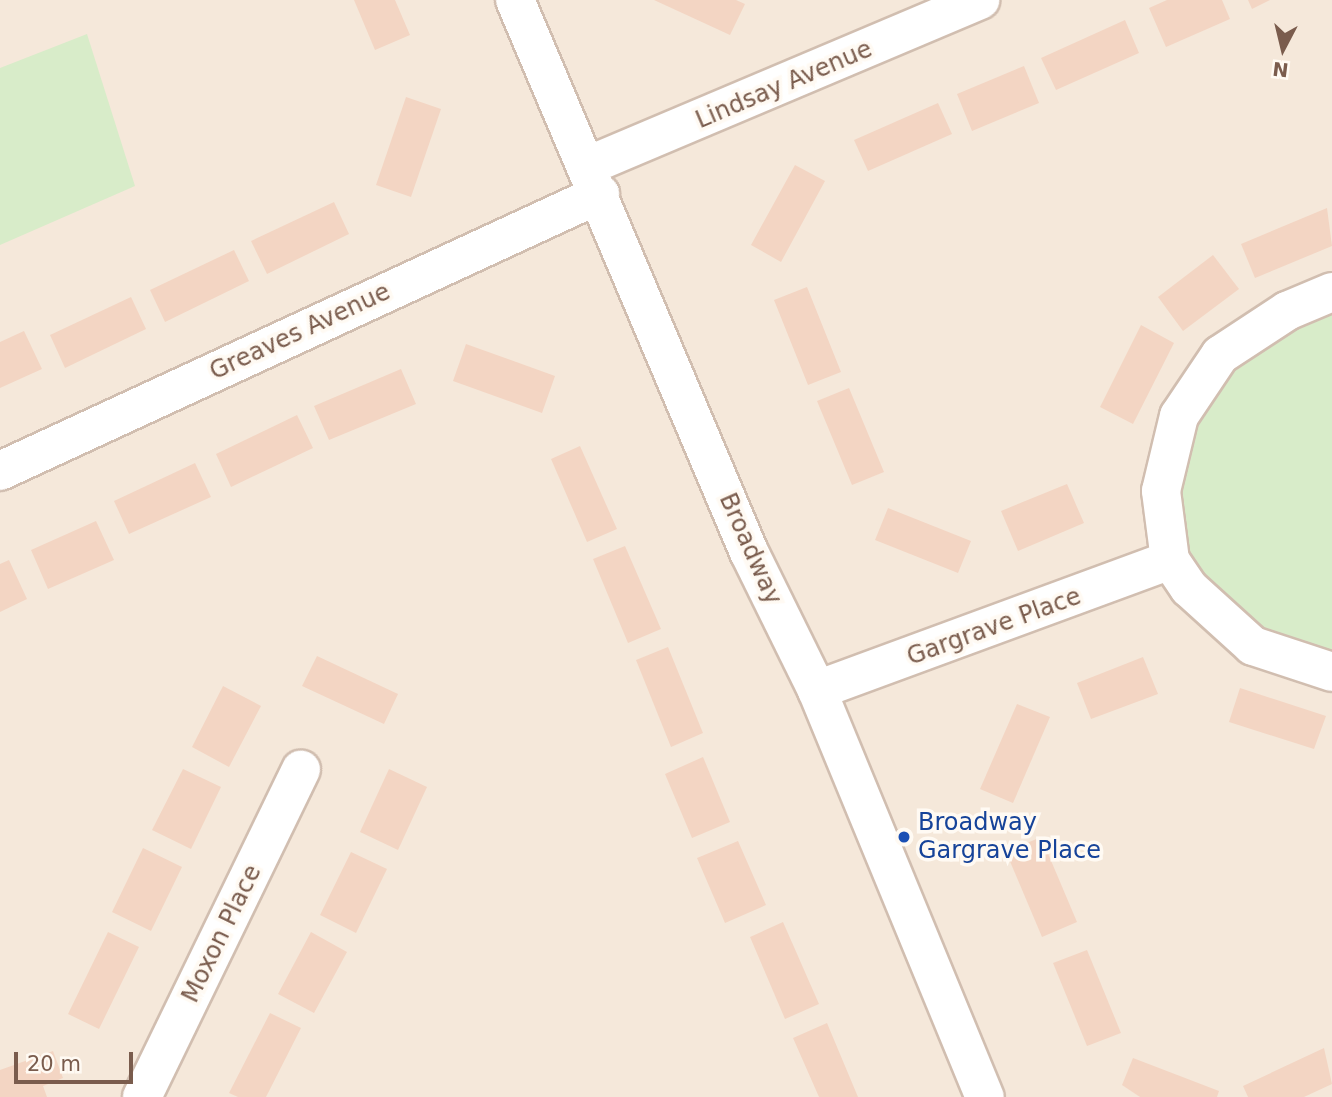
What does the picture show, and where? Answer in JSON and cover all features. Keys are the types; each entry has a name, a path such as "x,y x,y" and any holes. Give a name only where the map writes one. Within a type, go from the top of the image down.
{"street":[{"name":"Broadway","path":"515,0 594,180 750,552 817,690 985,1097"},
{"name":"Lindsay Avenue","path":"594,180 980,0"},
{"name":"Greaves Avenue","path":"0,471 594,180"},
{"path":"1332,292 1246,335 1199,380 1166,452 1161,491 1170,560 1203,602 1253,646 1332,672"},
{"name":"Gargrave Place","path":"817,690 1170,560"},
{"name":"Moxon Place","path":"142,1097 301,771"}],"shaded area":[{"path":"0,0 1332,0 1332,1097 0,1097"}],"green space":[{"path":"87,34 135,186 0,245 0,68"},
{"path":"1332,292 1332,672 1275,657 1163,533 1199,380"}],"building":[{"path":"354,0 395,0 410,35 375,50"},
{"path":"654,0 736,0 745,4 730,35"},
{"path":"1167,0 1222,0 1230,19 1166,47 1149,8"},
{"path":"1248,0 1270,0 1252,9"},
{"path":"1125,20 1139,53 1056,90 1041,58"},
{"path":"1024,66 1039,103 972,131 957,94"},
{"path":"406,97 441,109 411,197 376,185"},
{"path":"938,103 952,134 868,171 854,140"},
{"path":"795,165 825,181 781,262 751,245"},
{"path":"334,202 349,234 267,274 251,241"},
{"path":"1327,208 1332,246 1255,278 1241,244"},
{"path":"234,250 249,281 165,322 150,290"},
{"path":"1213,255 1239,289 1183,331 1158,297"},
{"path":"807,287 841,372 808,385 774,300"},
{"path":"131,297 146,329 65,368 50,335"},
{"path":"1141,325 1174,343 1133,424 1100,407"},
{"path":"24,331 42,369 0,388 0,342"},
{"path":"466,344 555,376 542,413 453,381"},
{"path":"401,369 416,404 329,440 314,406"},
{"path":"849,388 884,472 852,485 817,401"},
{"path":"297,415 313,448 231,487 216,454"},
{"path":"580,446 617,529 587,542 551,459"},
{"path":"195,463 211,497 129,534 114,501"},
{"path":"1067,484 1084,523 1018,551 1001,511"},
{"path":"888,508 971,541 958,573 875,540"},
{"path":"96,521 114,560 48,589 31,550"},
{"path":"625,546 661,629 628,643 593,559"},
{"path":"9,560 27,599 0,612 0,564"},
{"path":"668,647 703,733 671,747 636,660"},
{"path":"317,656 398,694 384,724 302,686"},
{"path":"1143,657 1158,694 1091,719 1077,683"},
{"path":"223,686 261,706 229,767 192,747"},
{"path":"1240,688 1326,716 1314,749 1229,722"},
{"path":"1017,704 1050,717 1013,803 980,789"},
{"path":"703,757 730,822 692,838 665,774"},
{"path":"183,769 221,787 191,849 152,830"},
{"path":"389,769 427,787 398,850 360,832"},
{"path":"1041,837 1077,922 1042,937 1006,852"},
{"path":"738,841 766,905 725,923 697,858"},
{"path":"143,848 182,867 151,931 112,912"},
{"path":"351,852 387,869 356,933 320,915"},
{"path":"783,922 819,1004 785,1019 750,937"},
{"path":"108,932 139,947 99,1029 68,1014"},
{"path":"311,932 347,952 314,1013 278,994"},
{"path":"1087,950 1121,1033 1087,1046 1053,963"},
{"path":"270,1013 301,1028 266,1097 238,1097 229,1093"},
{"path":"827,1023 858,1097 819,1097 793,1038"},
{"path":"1324,1048 1332,1084 1304,1097 1248,1097 1243,1086"},
{"path":"53,1051 63,1078 43,1086 47,1097 0,1097 0,1070"},
{"path":"1133,1058 1219,1091 1217,1097 1140,1097 1122,1085"}],"place":[{"name":"Broadway Gargrave Place","path":"904,837"}]}
